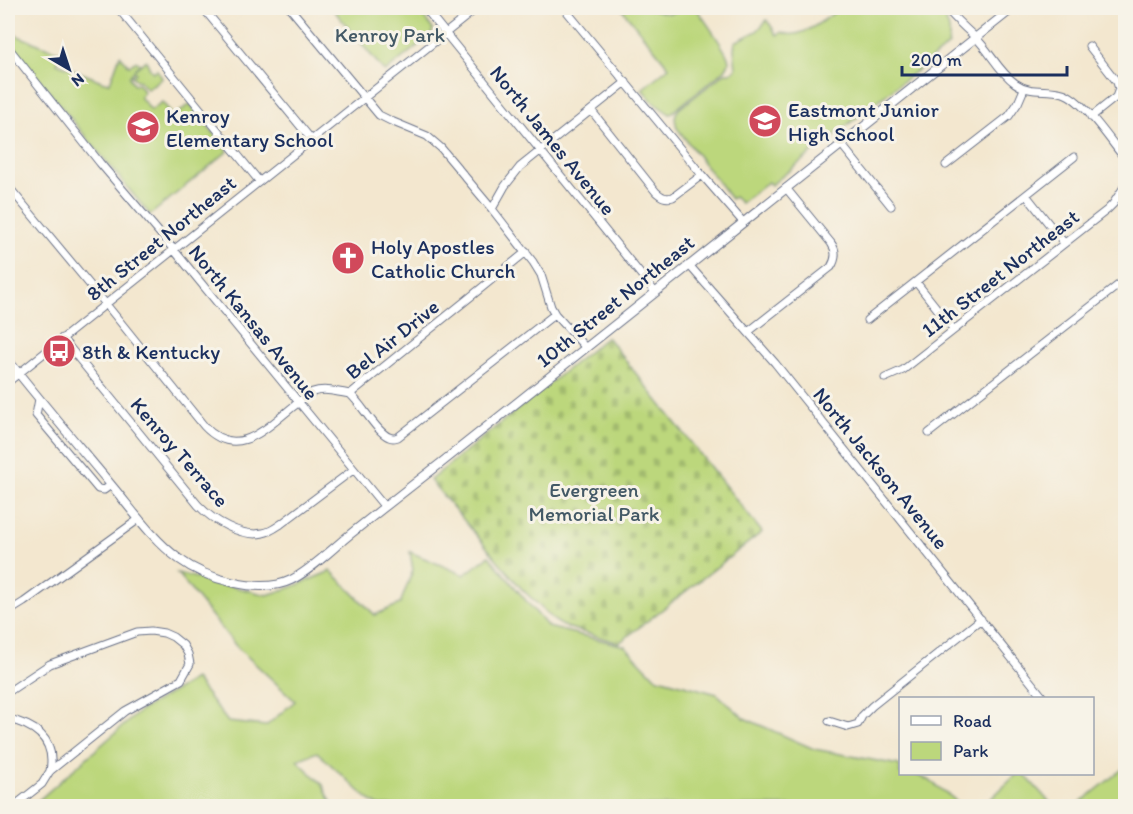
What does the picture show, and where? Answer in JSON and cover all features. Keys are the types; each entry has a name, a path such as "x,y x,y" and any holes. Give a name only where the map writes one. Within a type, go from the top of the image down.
{"main road":[{"name":"10th Street Northeast","path":"8,360 139,519 164,547 182,562 207,574 242,584 267,586 291,580 1013,8"}],"street":[{"path":"118,8 259,181"},
{"path":"203,8 311,139"},
{"path":"290,8 382,117 419,131 434,141 526,252 540,272 555,314 585,347"},
{"name":"North James Avenue","path":"425,8 655,292"},
{"name":"8th Street Northeast","path":"8,382 477,8"},
{"path":"564,8 742,222"},
{"path":"946,8 975,38 1007,77 1024,88 1035,91 1056,91 1067,94 1078,101 1125,160"},
{"path":"1089,46 1117,82 1119,89 1116,97 1091,117"},
{"name":"North Kansas Avenue","path":"8,47 92,154 174,250 384,506"},
{"path":"492,209 509,180 520,167 626,81"},
{"path":"946,165 1009,116 1016,108 1024,88"},
{"path":"591,111 662,197 673,198 702,175"},
{"path":"841,144 891,206"},
{"path":"867,320 1074,157"},
{"name":"11th Street Northeast","path":"885,378 903,370 1107,210 1125,184"},
{"path":"8,186 105,303"},
{"path":"748,332 831,267 835,258 831,243 786,188"},
{"path":"1026,195 1064,243"},
{"name":"Bel Air Drive","path":"105,303 204,426 218,438 235,441 251,438 312,393 334,391 350,394 526,252"},
{"name":"North Jackson Avenue","path":"689,265 775,363 1042,696"},
{"path":"929,433 1125,279"},
{"path":"916,282 954,330"},
{"path":"350,394 383,434 391,438 398,437 555,314"},
{"name":"Kenroy Terrace","path":"62,338 198,505 214,519 224,524 251,533 261,534 270,531 353,470"},
{"path":"39,399 36,415 69,455 98,489 104,490 111,485"},
{"path":"8,612 139,519"},
{"path":"829,721 848,727 858,724 872,706 981,619"},
{"path":"8,692 50,664 137,632 152,631 164,633 173,638 183,645 190,664 181,680 125,711 50,771 42,784 14,807"},
{"path":"8,719 33,728 44,738 50,752 50,771"}],"green space":[{"name":"Kenroy Park","path":"332,8 416,8 433,29 432,34 385,72"},
{"path":"621,8 648,8 668,13 689,8 695,9 725,51 729,61 728,66 670,114 654,103 642,89 669,67"},
{"name":"Eastmont Junior High School","path":"840,8 940,8 948,18 946,22 949,29 949,45 771,185 768,182 741,203 734,197 731,199 677,128 676,113 725,73 736,69 735,42 757,31 767,20 777,35 782,32 796,34 813,28"},
{"name":"Kenroy Elementary School","path":"13,34 61,53 57,63 104,82 110,83 120,55 129,66 136,61 140,64 134,70 146,60 150,69 153,72 157,70 162,78 147,89 132,76 136,73 134,71 129,77 134,85 138,84 144,92 140,97 151,110 162,102 174,116 190,104 228,151 150,215 8,42 8,38"},
{"name":"Evergreen Memorial Park","path":"607,337 762,532 619,643 563,626 555,621 521,588 430,480"},
{"path":"410,552 464,575 489,556 548,627 625,646 655,677 717,694 744,718 814,749 899,765 899,775 917,775 930,781 963,806 379,806 368,799 317,752 297,760 323,785 333,806 32,806 140,711 195,679 228,722 266,726 295,701 236,646 177,573 267,595 331,571 375,615 400,604 413,570"},
{"path":"1125,767 1125,806 1076,806"},
{"path":"1016,775 1025,775 1053,806 983,806"}],"place":[{"name":"Eastmont Junior High School","path":"765,121"},
{"name":"Kenroy Elementary School","path":"143,127"},
{"name":"Holy Apostles Catholic Church","path":"348,258"},
{"name":"8th & Kentucky","path":"59,351"}]}
